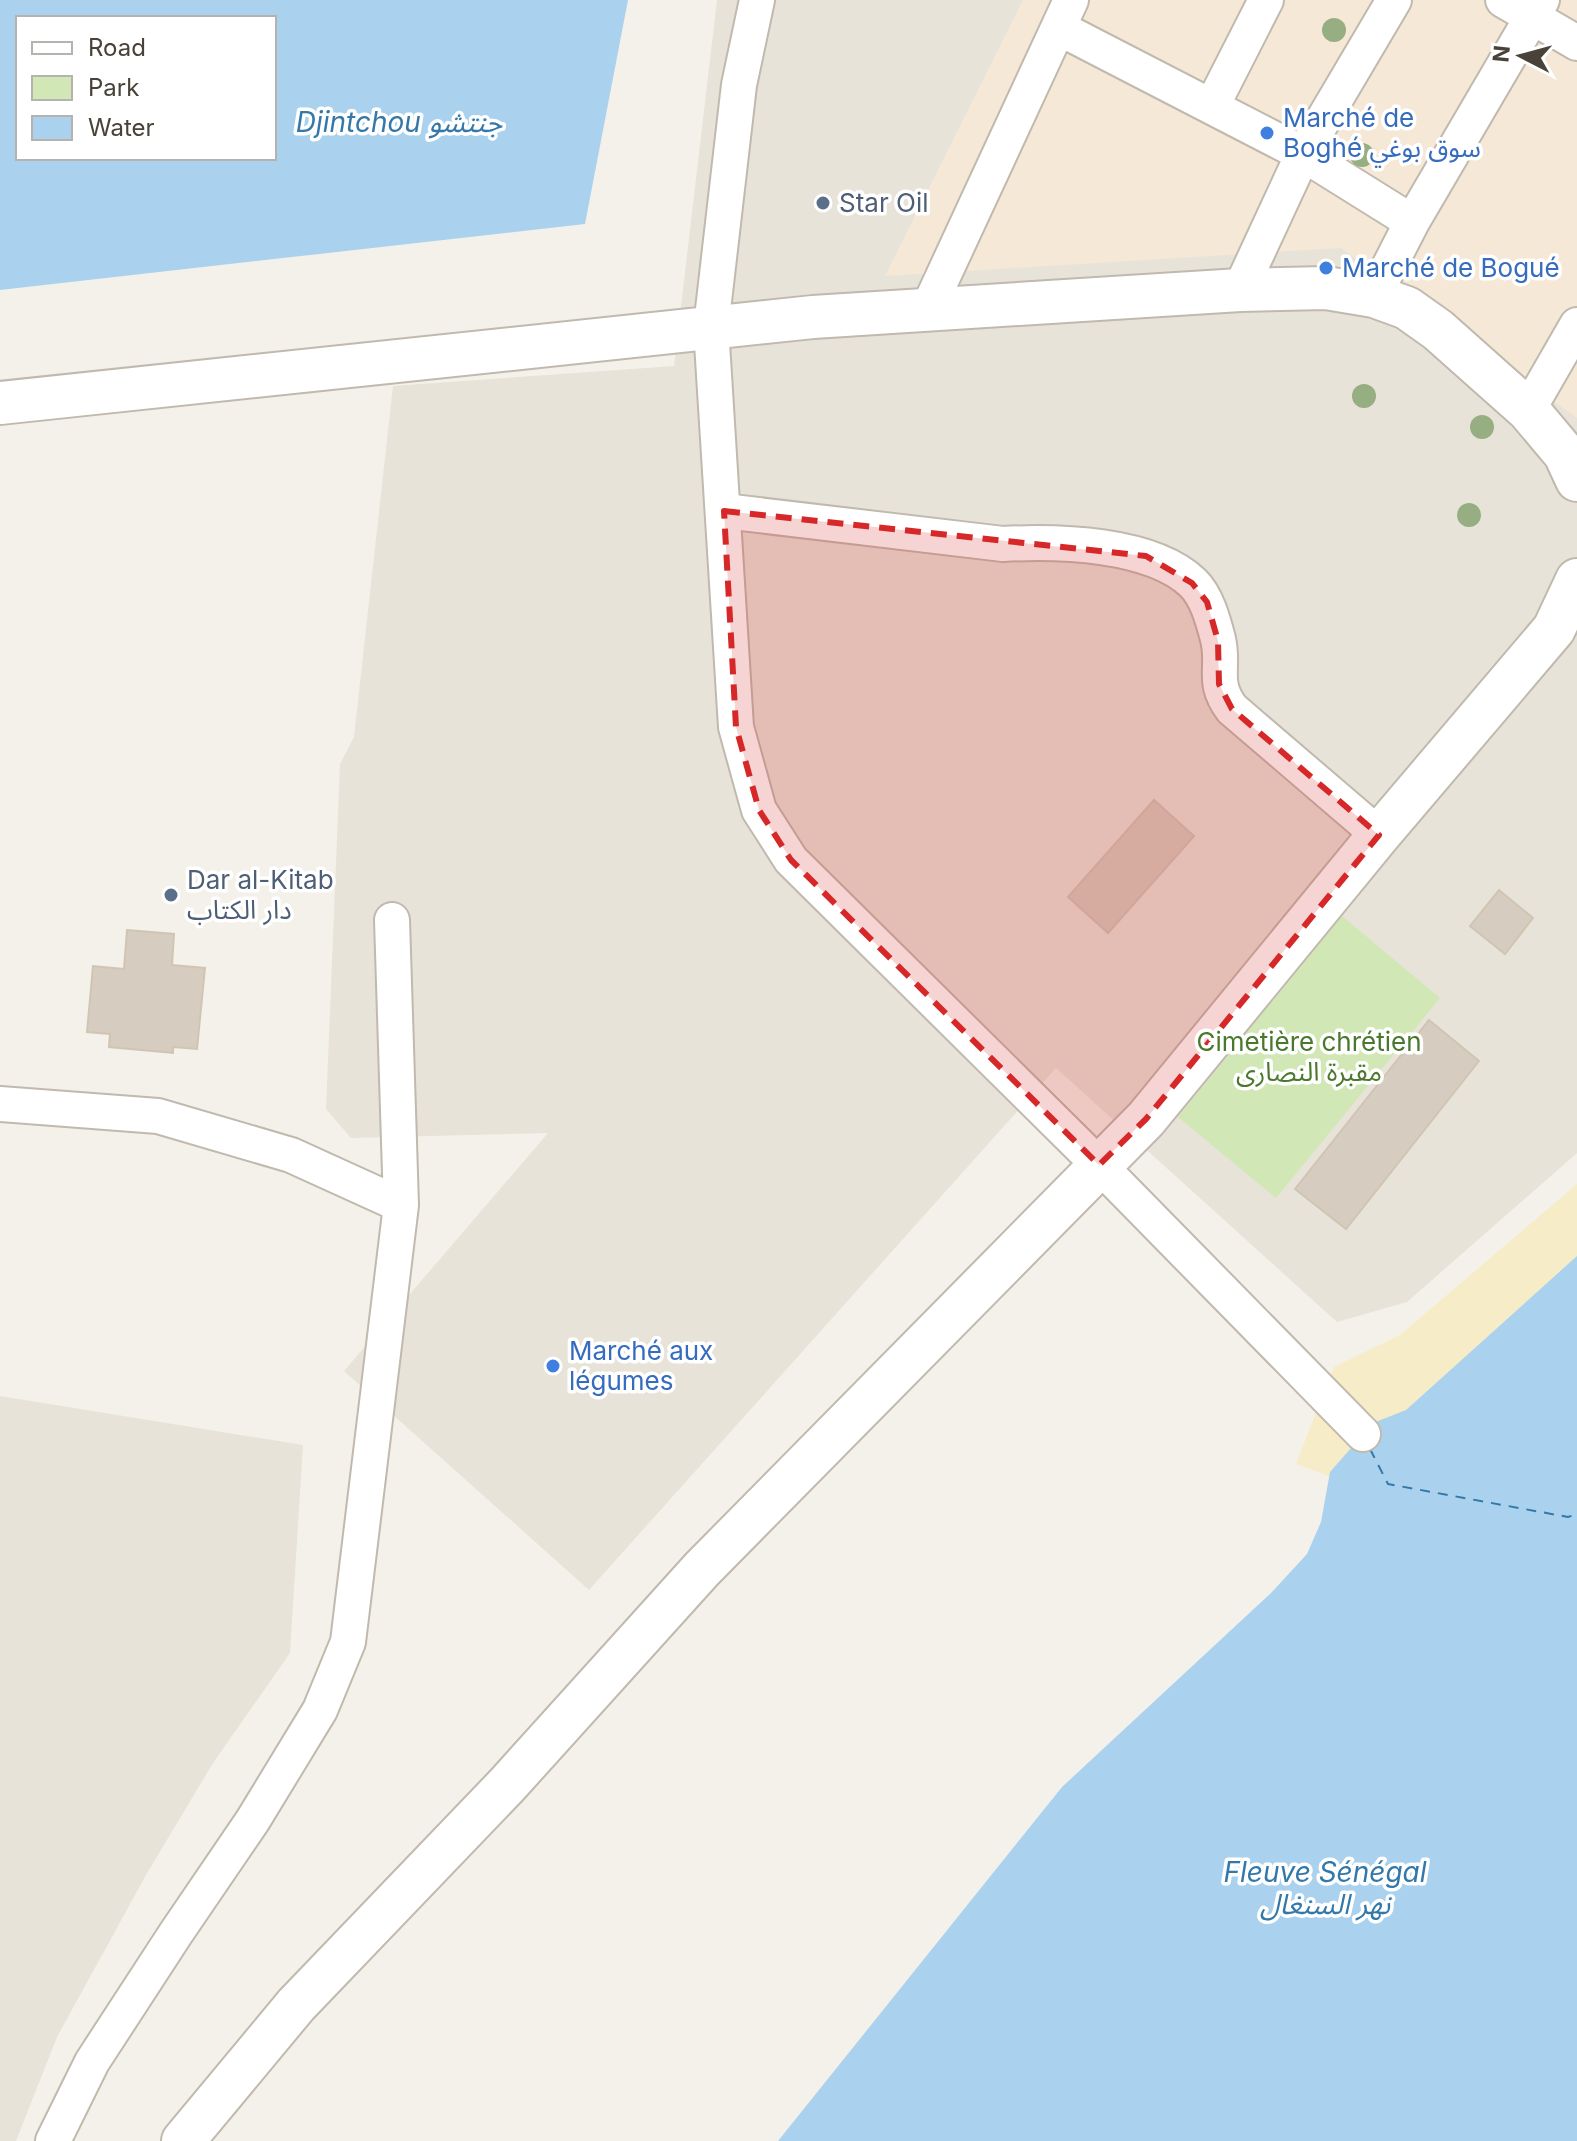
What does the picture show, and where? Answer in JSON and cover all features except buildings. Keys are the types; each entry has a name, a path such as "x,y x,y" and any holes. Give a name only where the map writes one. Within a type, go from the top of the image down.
{"street":[{"path":"757,0 739,85 711,327 736,727 759,810 791,860 1099,1165 1363,1434"},
{"path":"1212,106 1266,0"},
{"path":"1240,290 1303,154 1394,0"},
{"path":"1374,296 1525,5 1577,43"},
{"path":"927,311 1065,14 1212,106 1303,154 1412,222"},
{"path":"0,403 813,317 1240,290 1326,288 1374,296 1407,308 1438,330 1528,410 1565,454 1577,480"},
{"path":"1528,410 1577,325"},
{"path":"724,511 1003,544 1042,542 1122,550 1146,556 1192,583 1207,602 1218,641 1222,697 1232,709 1379,835"},
{"path":"183,2141 296,2005 507,1785 702,1569 1146,1119 1379,835 1554,629 1577,580"},
{"path":"53,2141 92,2062 253,1820 320,1710 348,1642 401,1205 392,920"},
{"path":"0,1104 158,1116 291,1155 401,1205"}],"highlighted area":[{"path":"724,511 1146,556 1192,583 1207,602 1218,641 1219,684 1232,709 1379,835 1146,1119 1099,1165 791,860 759,810 736,727"}],"shaded area":[{"path":"717,0 1577,0 1577,1153 1407,1302 1337,1322 1056,1068 589,1590 344,1371 548,1133 351,1138 326,1109 340,764 354,737 393,386 674,366"},
{"name":"Marché de Boghé سوق بوغي","path":"1023,0 1577,0 1577,418 1341,248 885,276"},
{"path":"0,1396 303,1445 290,1653 213,1763 146,1875 57,2037 16,2141 0,2141"}],"green space":[{"name":"Cimetière chrétien مقبرة النصارى","path":"1342,916 1440,998 1276,1198 1178,1117"}],"sand":[{"path":"1577,1184 1577,1411 1388,1498 1296,1464 1334,1367 1400,1335"}],"water":[{"name":"Djintchou جنتشو","path":"0,0 628,0 585,224 0,290"},
{"name":"Fleuve Sénégal نهر السنغال","path":"1577,1256 1577,2141 778,2141 1062,1787 1271,1593 1307,1554 1321,1522 1330,1472 1373,1423 1406,1410"}],"ferry route":[{"path":"1370,1449 1388,1484 1568,1517 1577,1514"}],"place":[{"name":"Marché de Boghé سوق بوغي","path":"1267,133"},
{"name":"Star Oil","path":"823,203"},
{"name":"Marché de Bogué","path":"1326,268"},
{"name":"Dar al-Kitab دار الكتاب","path":"171,895"},
{"name":"Marché aux légumes","path":"553,1366"}]}
